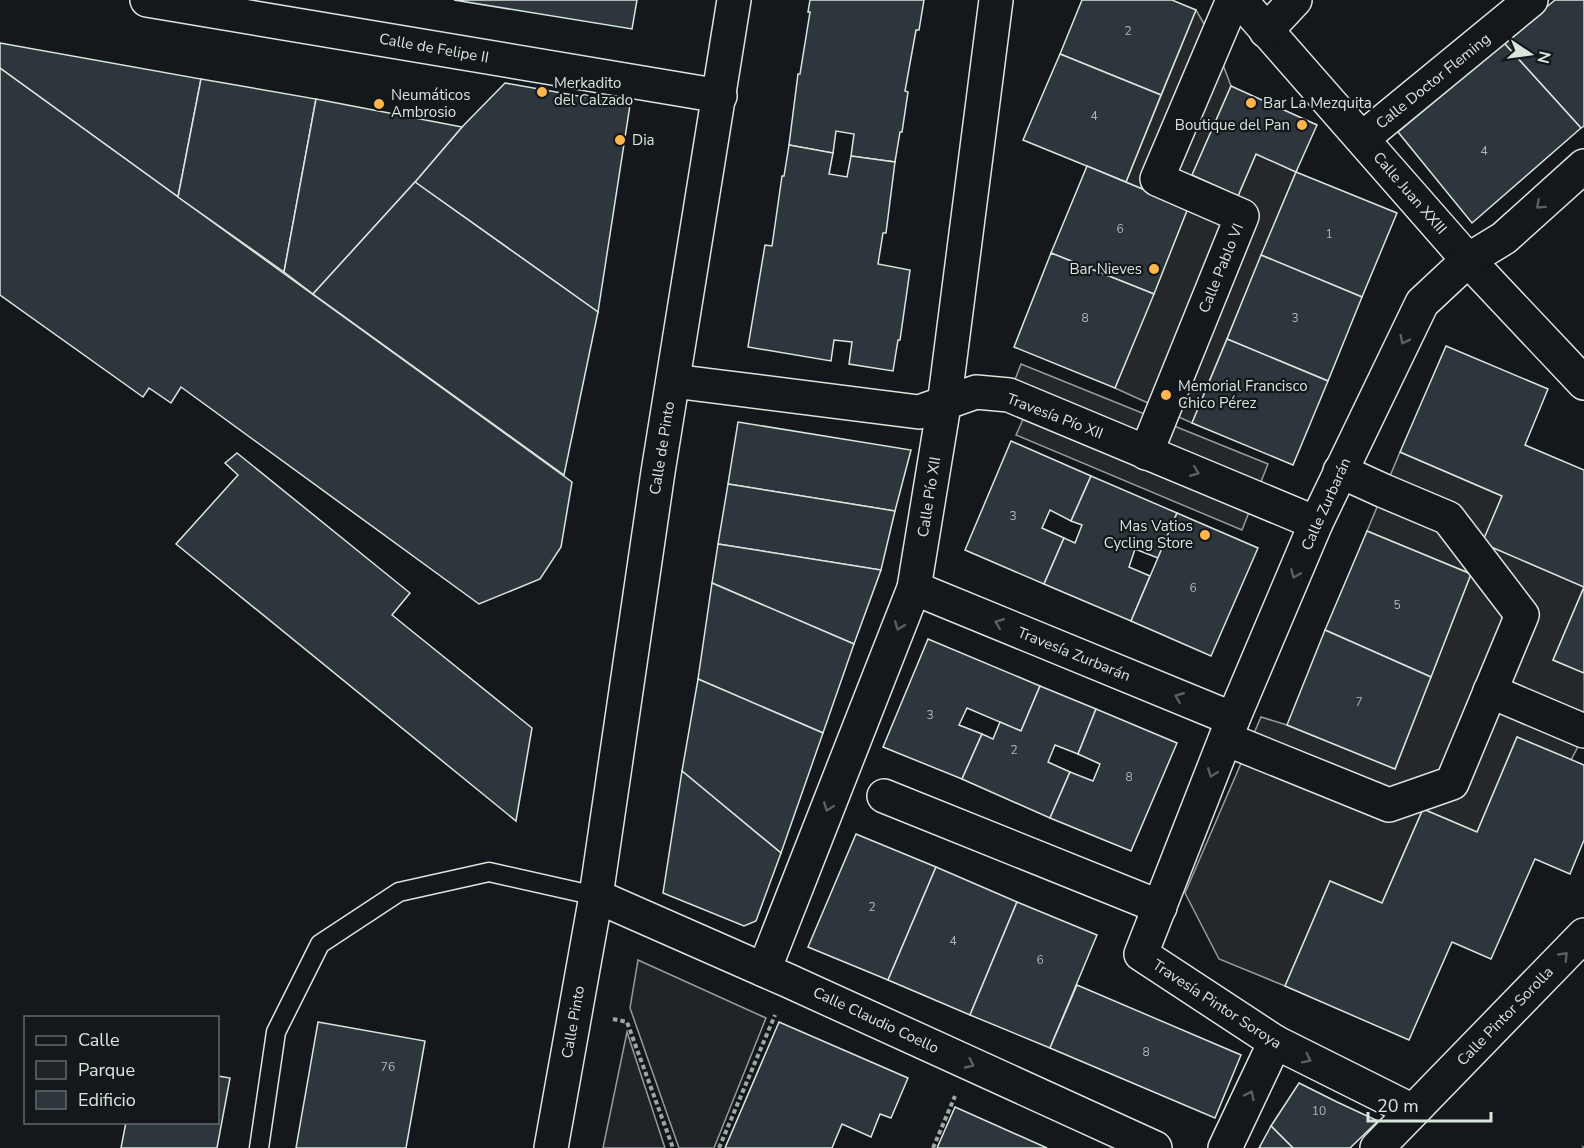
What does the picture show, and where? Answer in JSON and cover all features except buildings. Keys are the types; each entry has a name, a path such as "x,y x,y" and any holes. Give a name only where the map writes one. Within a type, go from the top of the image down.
{"street":[{"name":"Calle de Felipe II","path":"147,0 720,96"},
{"name":"Calle de Pinto","path":"596,896 673,381 734,0"},
{"name":"Calle Pío XII","path":"777,975 914,588 944,405 996,0"},
{"name":"Calle Pablo VI","path":"1146,453 1242,216 1156,179 1233,0"},
{"name":"Calle Juan XXIII","path":"1240,0 1468,260 1584,383"},
{"path":"1266,31 1295,0"},
{"name":"Calle Doctor Fleming","path":"1363,138 1531,0"},
{"name":"Calle Zurbarán","path":"1160,907 1229,729 1316,523 1422,303 1468,260 1504,238 1584,166"},
{"name":"Travesía Pío XII","path":"673,381 919,412 976,392 1009,395 1316,523"},
{"name":"Travesía Zurbarán","path":"914,588 1229,729 1389,805 1452,783 1522,615 1448,518 1340,471"},
{"path":"1490,691 1584,731"},
{"path":"884,796 1160,907"},
{"name":"Calle Claudio Coello","path":"596,896 777,975 1155,1148"},
{"name":"Calle Pinto","path":"551,1148 596,896"},
{"name":"Travesía Pintor Soroya","path":"1160,907 1141,954 1275,1042 1413,1111"},
{"name":"Calle Pintor Sorolla","path":"1377,1148 1584,935"},
{"path":"1225,1148 1275,1042"}],"lane":[{"path":"259,1148 276,1032 320,944 399,892 489,872 596,896"}],"path":[{"path":"719,1148 777,975"},
{"path":"575,1012 627,1022 673,1148"},
{"path":"933,1148 969,1063"}],"green space":[{"path":"638,960 766,1018 714,1148 679,1148 630,1008"},
{"path":"627,1032 665,1148 603,1148"}],"shaded area":[{"path":"1196,10 1214,41 1231,86 1192,175 1238,196 1256,154 1296,172 1192,423 1115,388 1188,208 1126,182"},
{"path":"1021,364 1268,464 1242,530 1016,435 1030,404 1009,395"},
{"path":"1400,452 1502,496 1483,543 1584,587 1553,660 1584,673 1584,735 1571,760 1517,737 1477,832 1423,809 1382,903 1330,881 1285,986 1219,959 1185,893 1261,717 1287,725 1395,769 1471,574 1367,531"}],"place":[{"name":"Merkadito del Calzado","path":"542,92"},
{"name":"Bar La Mezquita","path":"1251,103"},
{"name":"Neumáticos Ambrosio","path":"379,104"},
{"name":"Boutique del Pan","path":"1302,125"},
{"name":"Dia","path":"620,140"},
{"name":"Bar Nieves","path":"1154,269"},
{"name":"Memorial Francisco Chico Pérez","path":"1166,395"},
{"name":"Mas Vatios Cycling Store","path":"1205,535"}]}
